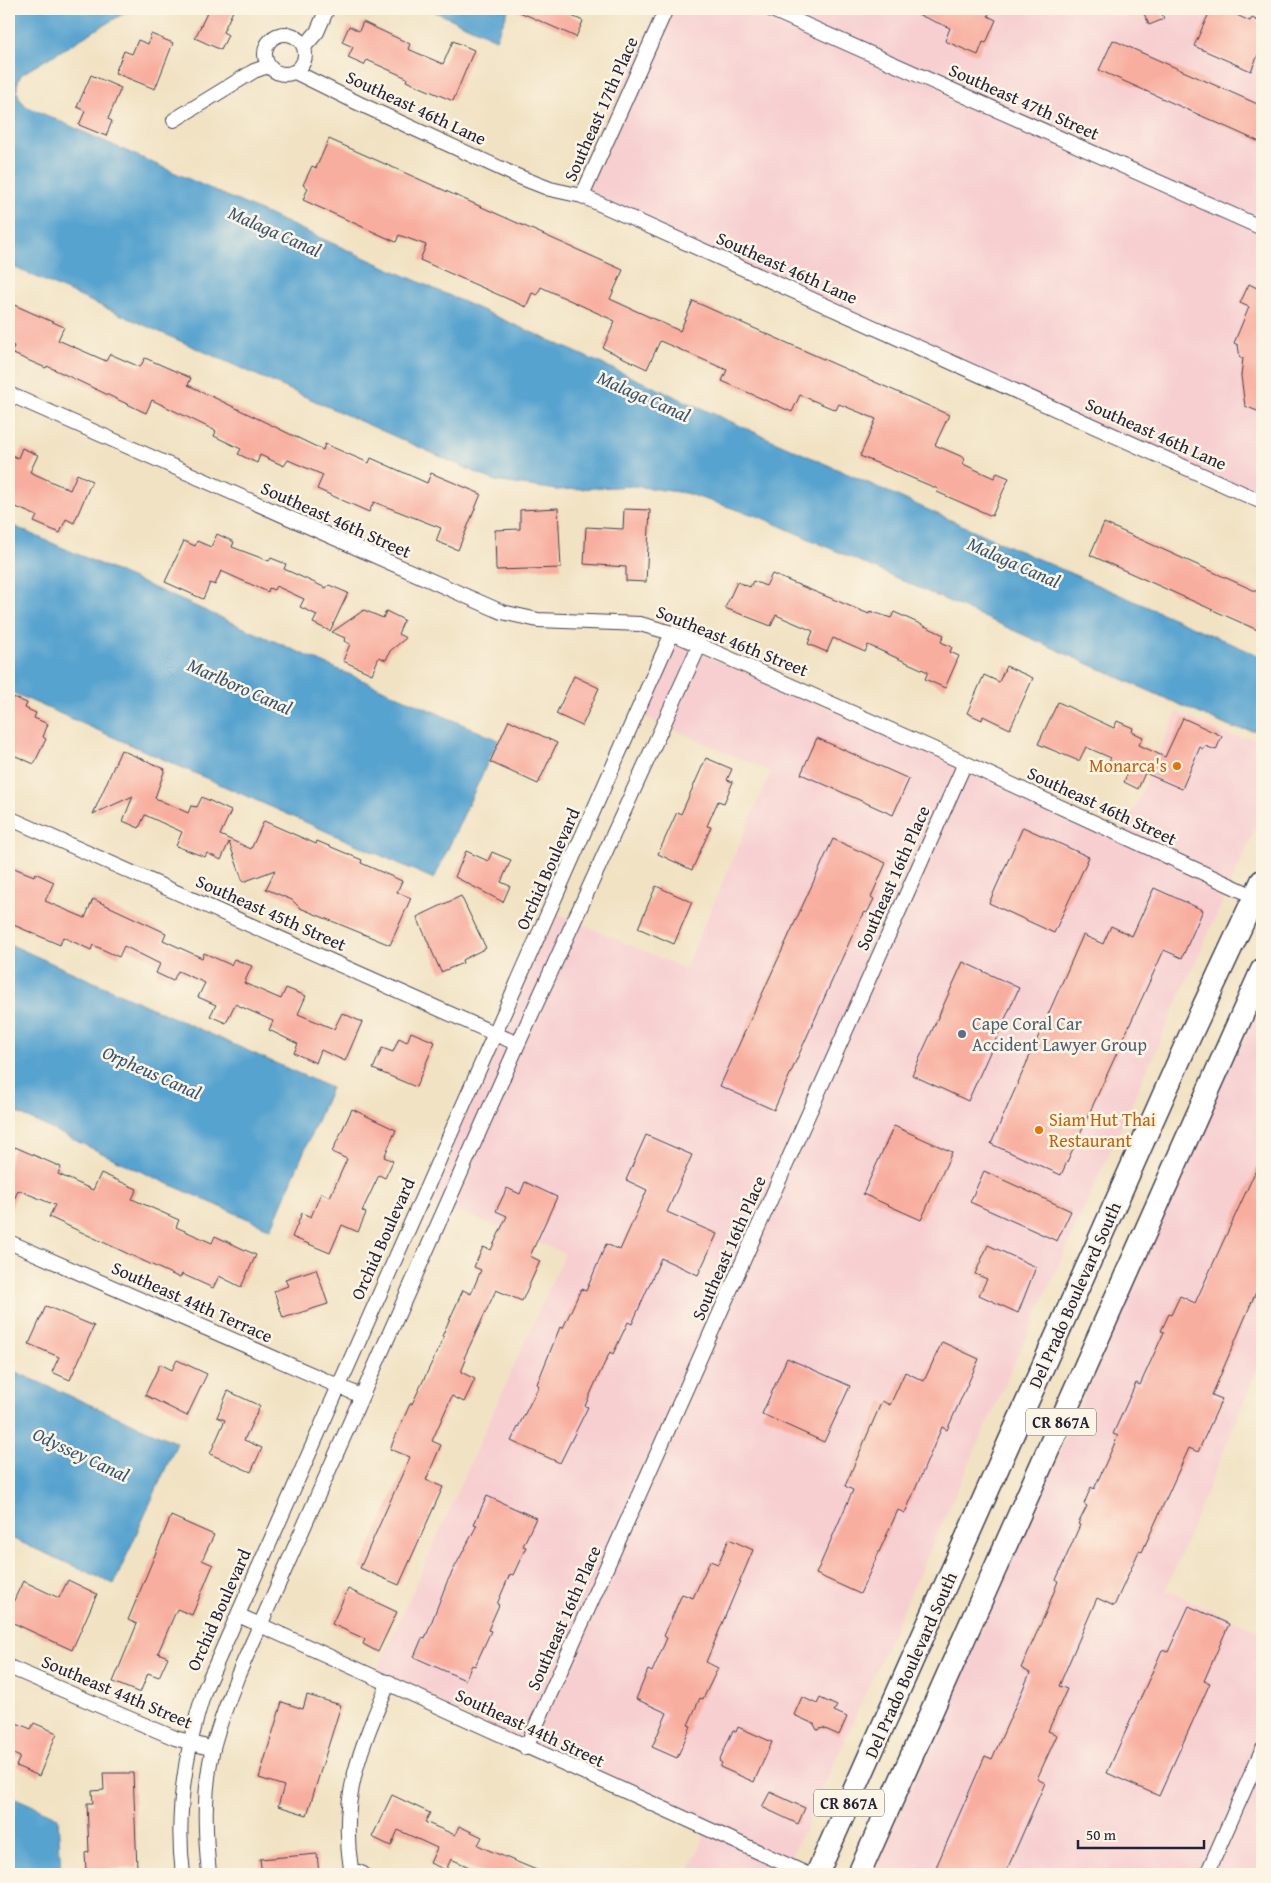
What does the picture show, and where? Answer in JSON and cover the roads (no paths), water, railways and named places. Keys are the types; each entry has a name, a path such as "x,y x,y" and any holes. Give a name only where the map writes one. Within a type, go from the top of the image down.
{"main road":[{"name":"Del Prado Boulevard South","path":"817,1874 1186,1046 1260,893"},
{"name":"CR 867A","path":"860,1874 1262,970"}],"street":[{"path":"304,47 317,32 327,9"},
{"name":"Southeast 17th Place","path":"582,196 666,9"},
{"name":"Southeast 47th Street","path":"770,9 1262,228"},
{"path":"174,120 254,71 268,66 265,59 267,44 278,35 294,36 304,47 304,60 295,72"},
{"name":"Southeast 46th Lane","path":"268,66 284,74 295,72 517,176 550,189 582,196 1262,502"},
{"name":"Southeast 46th Street","path":"9,394 502,612 538,620 640,624 672,633 700,644 1260,893"},
{"name":"Orchid Boulevard","path":"183,1874 181,1814 190,1744 205,1689 672,633"},
{"path":"209,1874 205,1817 213,1749 238,1675 518,1044 700,644"},
{"name":"Southeast 16th Place","path":"526,1748 965,763"},
{"name":"Southeast 45th Street","path":"9,818 518,1044"},
{"name":"Southeast 44th Terrace","path":"9,1242 361,1396"},
{"name":"Southeast 44th Street","path":"238,1615 389,1682 526,1748 807,1874"},
{"name":"Southeast 44th Street","path":"9,1667 190,1744 213,1749"},
{"path":"363,1874 350,1868 346,1820 356,1767 389,1682"},
{"path":"1207,1874 1262,1750"}],"water":[{"name":"Malaga Canal","path":"9,9 131,9 22,74 17,87 21,100 28,107 1029,555 1262,657 1262,731 1232,728 760,517 685,493 634,486 557,490 495,481 9,265"},
{"path":"429,9 509,9 496,39"},
{"name":"Marlboro Canal","path":"9,524 498,740 434,879 9,691"},
{"name":"Orpheus Canal","path":"9,944 331,1088 271,1229 144,1173 9,1109"},
{"name":"Odyssey Canal","path":"9,1369 177,1443 114,1584 9,1537"},
{"path":"9,1795 58,1817 61,1874 9,1874"}],"place":[{"name":"Monarca's","path":"1177,766"},
{"name":"Cape Coral Car Accident Lawyer Group","path":"962,1034"},
{"name":"Siam Hut Thai Restaurant","path":"1039,1130"}]}
